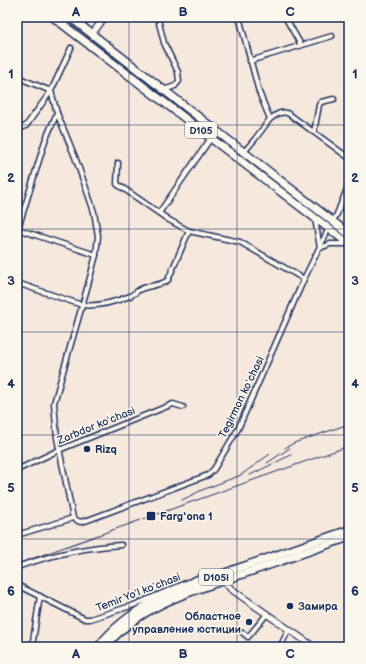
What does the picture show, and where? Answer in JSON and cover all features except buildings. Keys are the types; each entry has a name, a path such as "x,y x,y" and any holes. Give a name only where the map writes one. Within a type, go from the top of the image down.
{"highway":[{"name":"D105","path":"53,17 349,244"},
{"name":"D105","path":"70,17 333,220 349,234"},
{"path":"87,42 92,34"},
{"name":"D105l","path":"105,647 126,626 148,611 175,598 222,578 349,530"},
{"name":"D105l","path":"98,647 123,621 145,606 173,592 222,578 349,537"}],"street":[{"path":"92,34 105,17"},
{"path":"239,17 259,92 270,119"},
{"path":"285,17 301,45"},
{"path":"159,23 164,43 178,72 178,84 164,90"},
{"path":"250,60 332,36"},
{"path":"17,127 21,128 26,126 51,91 71,48"},
{"path":"17,77 51,91"},
{"path":"51,91 57,113 75,157 94,212 98,236 96,255 54,403 58,450 73,518"},
{"path":"314,132 319,105 321,102 334,99"},
{"path":"244,152 270,119 276,114 286,112 349,158"},
{"path":"57,113 45,140 17,230 96,255"},
{"path":"159,213 211,138"},
{"path":"118,163 117,184 189,232 240,242 304,278"},
{"name":"Tegirmon koʻchasi","path":"17,534 73,518 80,522 88,520 208,475 214,469 238,429 280,336 304,278 320,248 349,184"},
{"path":"315,218 320,248 330,244 349,244"},
{"path":"17,283 82,305 89,306 104,304 132,295 142,289 168,280 189,232"},
{"name":"Zarbdor koʻchasi","path":"18,468 58,450 173,404 182,407"},
{"path":"17,567 33,561 95,547 121,545"},
{"name":"Temir Yoʻl koʻchasi","path":"17,585 85,619 90,619 134,605 200,577"},
{"path":"222,578 238,594 314,647"},
{"path":"32,647 40,596"},
{"path":"243,632 248,637 267,614"},
{"path":"280,647 289,629"}],"railway":[{"path":"285,448 294,443 349,424"},
{"path":"17,564 349,446"},
{"path":"267,463 290,448"},
{"path":"182,500 202,490 241,475 270,454"},
{"path":"250,475 291,455"}],"place":[{"name":"Rizq","path":"87,449"},
{"name":"Farg‘ona 1","path":"151,516"},
{"name":"Замира","path":"290,606"},
{"name":"Областное управление юстиции","path":"249,622"}]}
